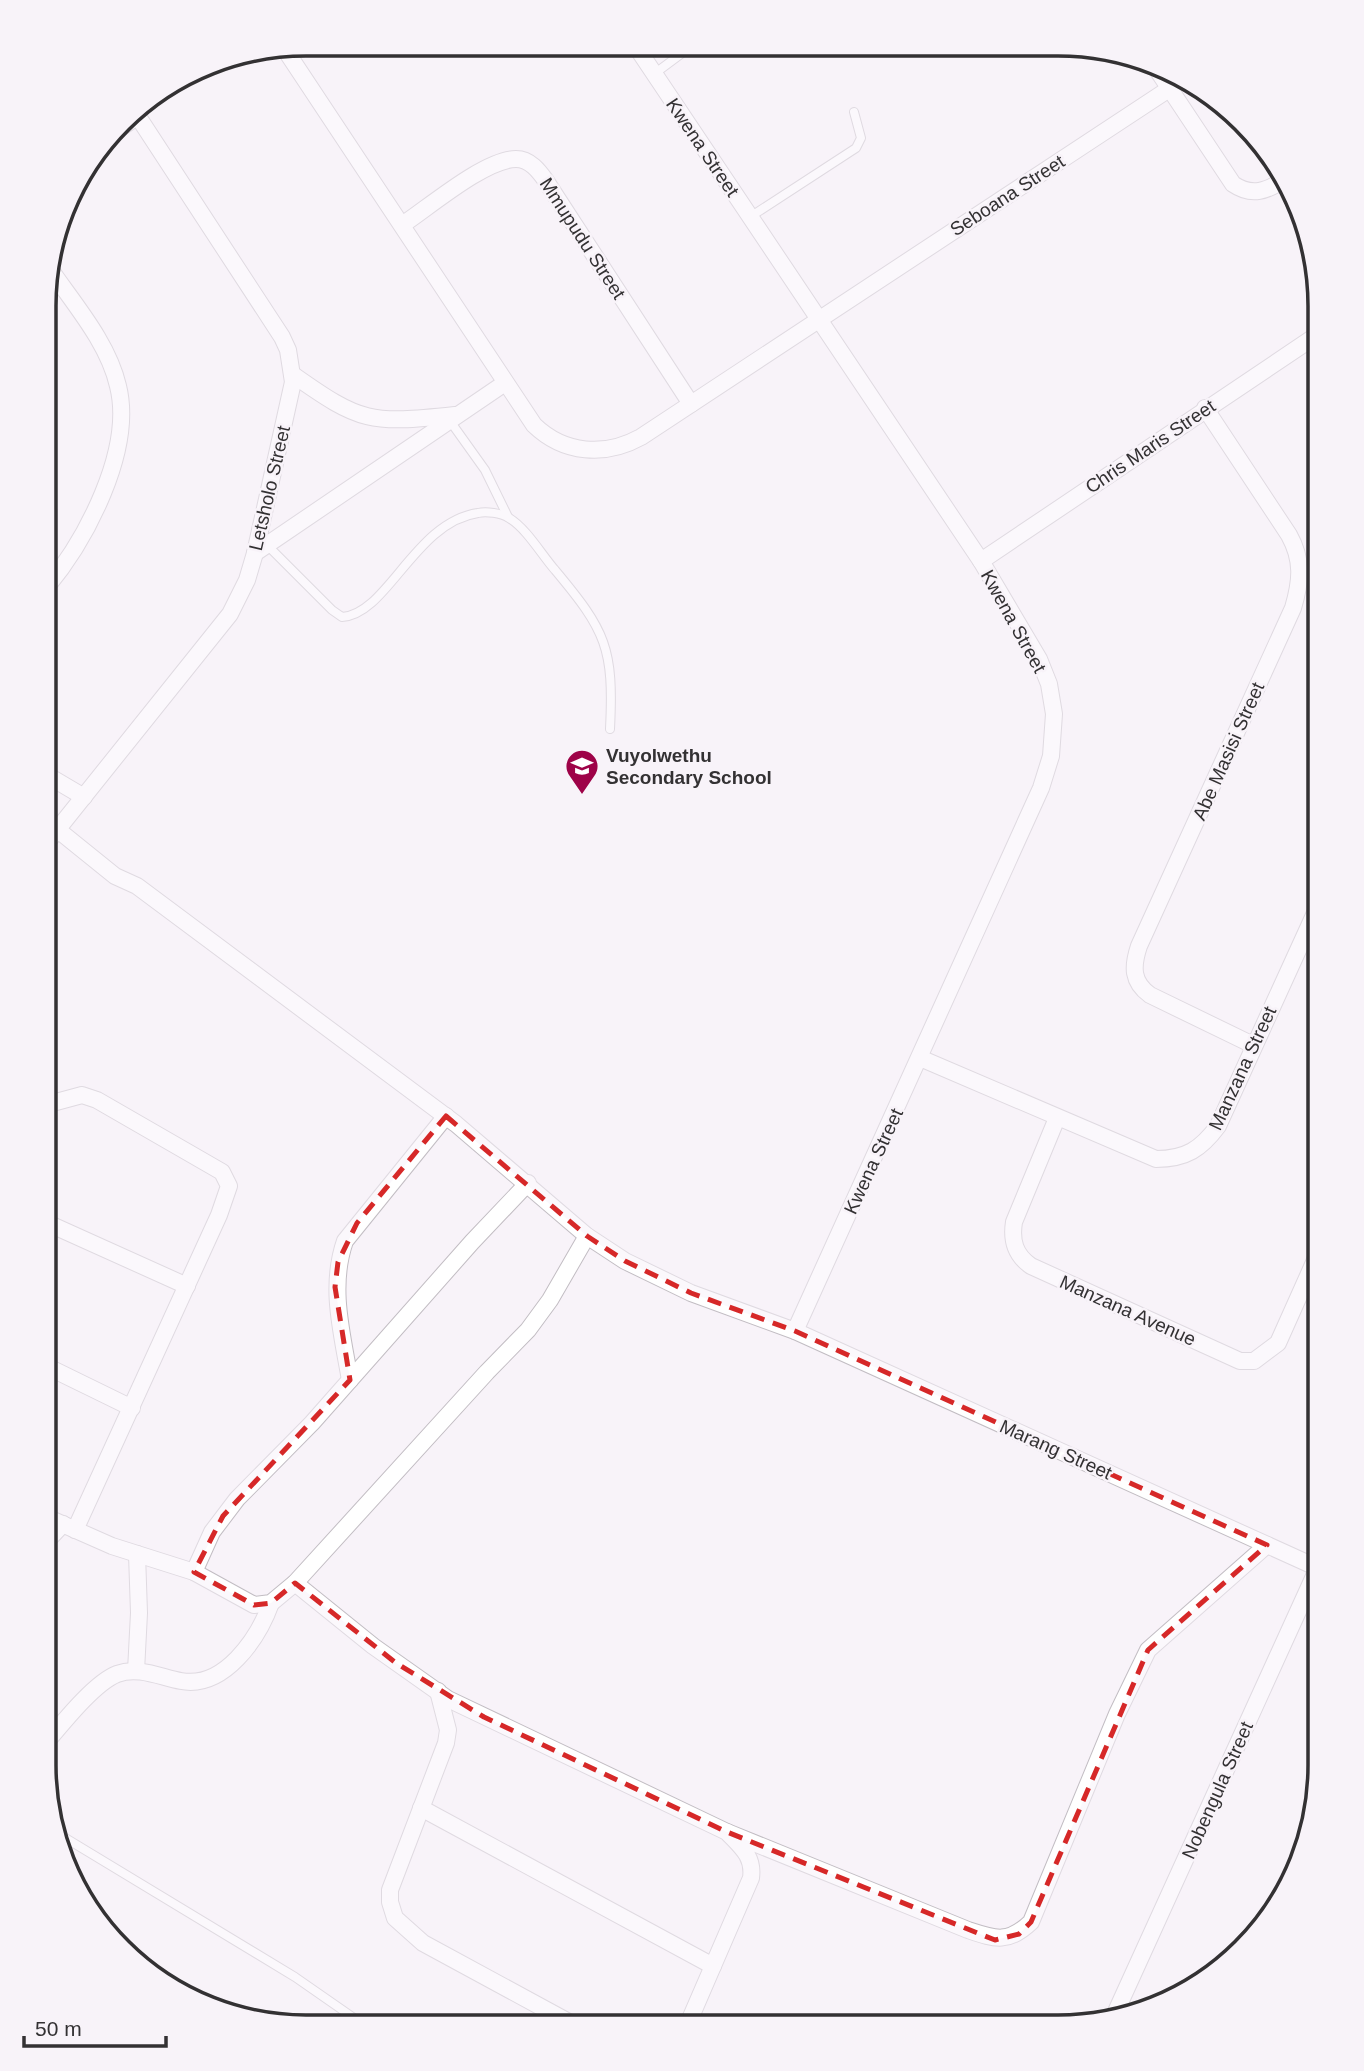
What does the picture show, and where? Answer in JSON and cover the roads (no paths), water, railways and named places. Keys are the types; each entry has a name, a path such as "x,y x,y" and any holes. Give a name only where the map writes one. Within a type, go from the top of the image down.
{"street":[{"path":"290,57 505,383 542,433 565,445 597,451 627,445 819,320"},
{"name":"Kwena Street","path":"643,57 981,561 1039,659 1049,684 1054,714 1054,739 1041,788 795,1331"},
{"path":"1163,80 1233,184 1243,191 1256,192 1275,183"},
{"name":"Seboana Street","path":"819,320 1169,89"},
{"name":"Letsholo Street","path":"56,832 230,614 261,549 292,374 288,350 282,337 140,119"},
{"name":"Mmupudu Street","path":"401,226 487,169 511,160 530,163 546,181 691,404"},
{"path":"56,574 74,550 104,490 117,442 122,404 108,361 58,281"},
{"name":"Chris Maris Street","path":"981,561 1308,341"},
{"path":"292,374 336,405 359,416 394,422 454,418"},
{"path":"261,549 505,383"},
{"name":"Abe Masisi Street","path":"1205,408 1298,552 1298,592 1139,946 1133,970 1142,989 1150,995 1253,1045"},
{"path":"56,780 84,797"},
{"name":"Marang Street","path":"58,830 114,876 138,886 446,1116 587,1236 625,1261 691,1293 795,1331 1308,1562"},
{"name":"Manzana Street","path":"920,1058 1156,1159 1189,1155 1202,1146 1218,1126 1308,928"},
{"path":"56,1102 82,1096 97,1100 222,1172 228,1178 229,1186 219,1215 132,1408 69,1527 56,1536"},
{"path":"350,1380 335,1287 341,1251 357,1223 446,1116"},
{"name":"Manzana Avenue","path":"1057,1118 1014,1222 1014,1244 1023,1260 1031,1266 1240,1361 1254,1360 1278,1343 1308,1276"},
{"path":"194,1572 223,1516 528,1184"},
{"path":"56,1227 187,1286"},
{"path":"56,1733 109,1678 136,1671 200,1682 214,1677 244,1649 259,1629 271,1603 295,1583 528,1330 550,1300 587,1236"},
{"path":"56,1371 132,1408"},
{"path":"56,1521 136,1554 194,1572 254,1605 271,1603"},
{"path":"295,1583 373,1646 438,1692 484,1717 727,1832 995,1940 1019,1934 1031,1922 1117,1714 1148,1650 1267,1545"},
{"path":"136,1554 139,1613 136,1671"},
{"name":"Nobengula Street","path":"1118,2007 1308,1590"},
{"path":"438,1692 448,1730 446,1743 390,1890 390,1902 395,1918 423,1943 556,2015"},
{"path":"421,1808 713,1966"},
{"path":"692,2015 745,1894 752,1868 750,1857 727,1832"}],"lane":[{"path":"654,74 677,56"},
{"path":"750,217 856,148 861,138 854,112"},
{"path":"454,418 485,470 508,517 589,610 600,629 606,643 611,685 610,729"},
{"path":"261,549 332,610 342,617 352,616 367,606 430,536 447,524 466,514 484,512 508,517"},
{"path":"68,1839 295,1977 350,2015"}],"place":[{"name":"Vuyolwethu Secondary School","path":"582,796"}]}
